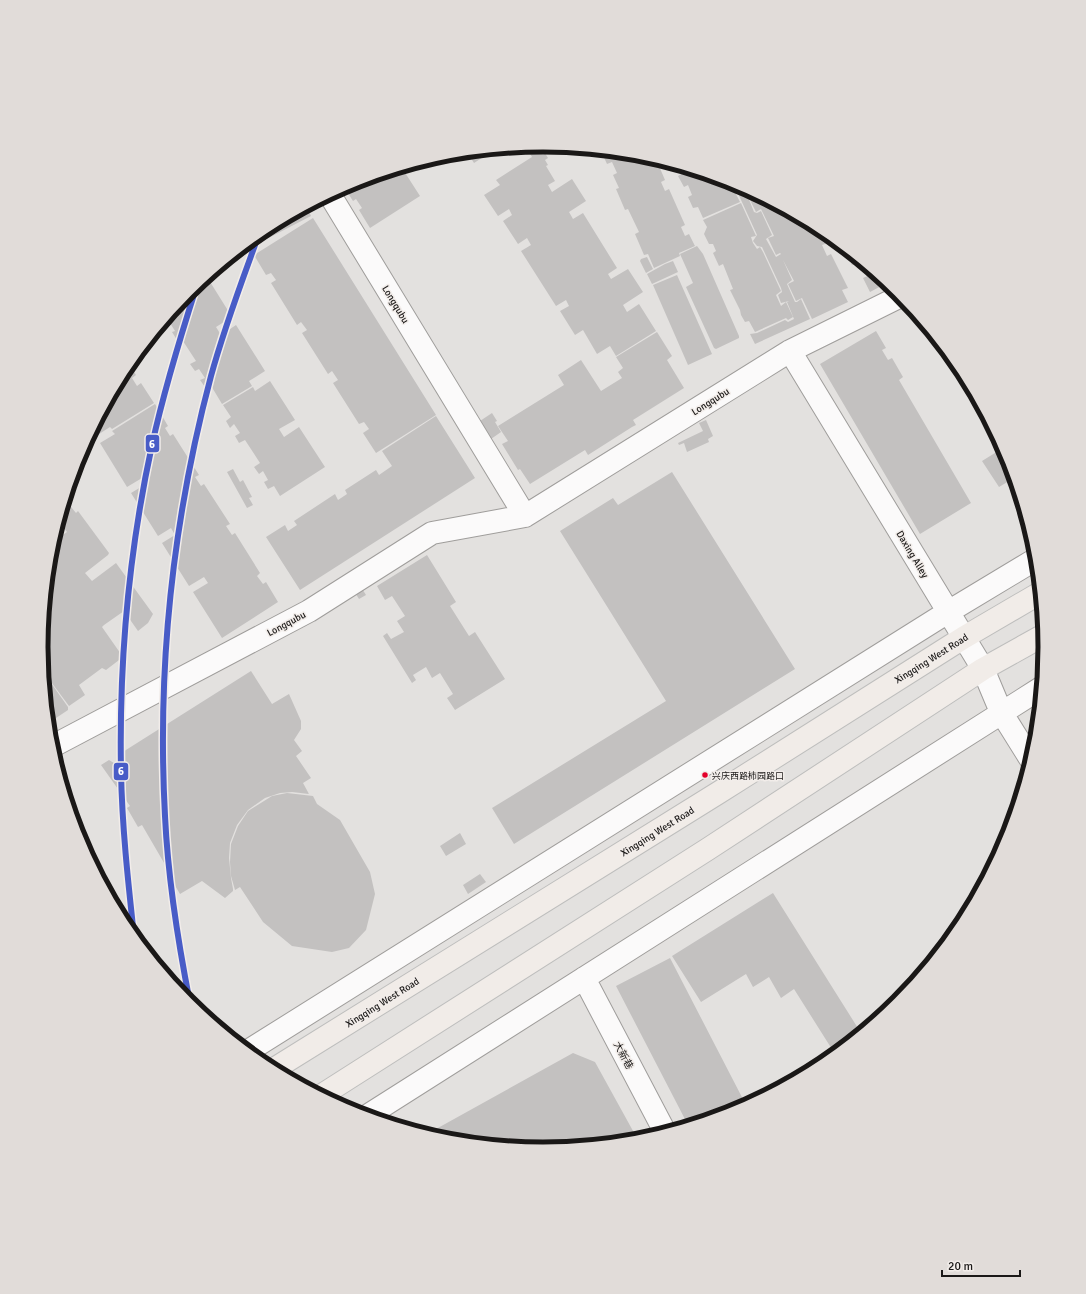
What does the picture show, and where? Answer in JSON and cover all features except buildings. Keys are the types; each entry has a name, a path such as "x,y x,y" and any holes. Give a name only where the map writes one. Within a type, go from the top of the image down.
{"main road":[{"name":"Xingqing West Road","path":"279,1066 711,798 963,638 1035,596"},
{"path":"327,1092 695,857 984,669 1038,639"}],"street":[{"name":"Longqubu","path":"333,199 525,516"},
{"name":"Longqubu","path":"58,743 308,611 432,533 525,516 790,351 895,299"},
{"name":"Daxing Alley","path":"790,351 963,638 984,669 1001,712 1026,752"},
{"path":"253,1048 948,612 1030,562"},
{"path":"374,1112 1036,691"},
{"name":"大新巷","path":"584,978 662,1127"}],"transit line":[{"name":"6","path":"188,991 174,910 168,863 165,816 163,705 166,649 178,539 198,430 211,376 222,340 255,244"},
{"name":"6","path":"133,925 124,833 121,771 122,689 127,607 137,525 152,445 173,364 193,297"}],"place":[{"name":"兴庆西路柿园路口","path":"705,775"}]}
